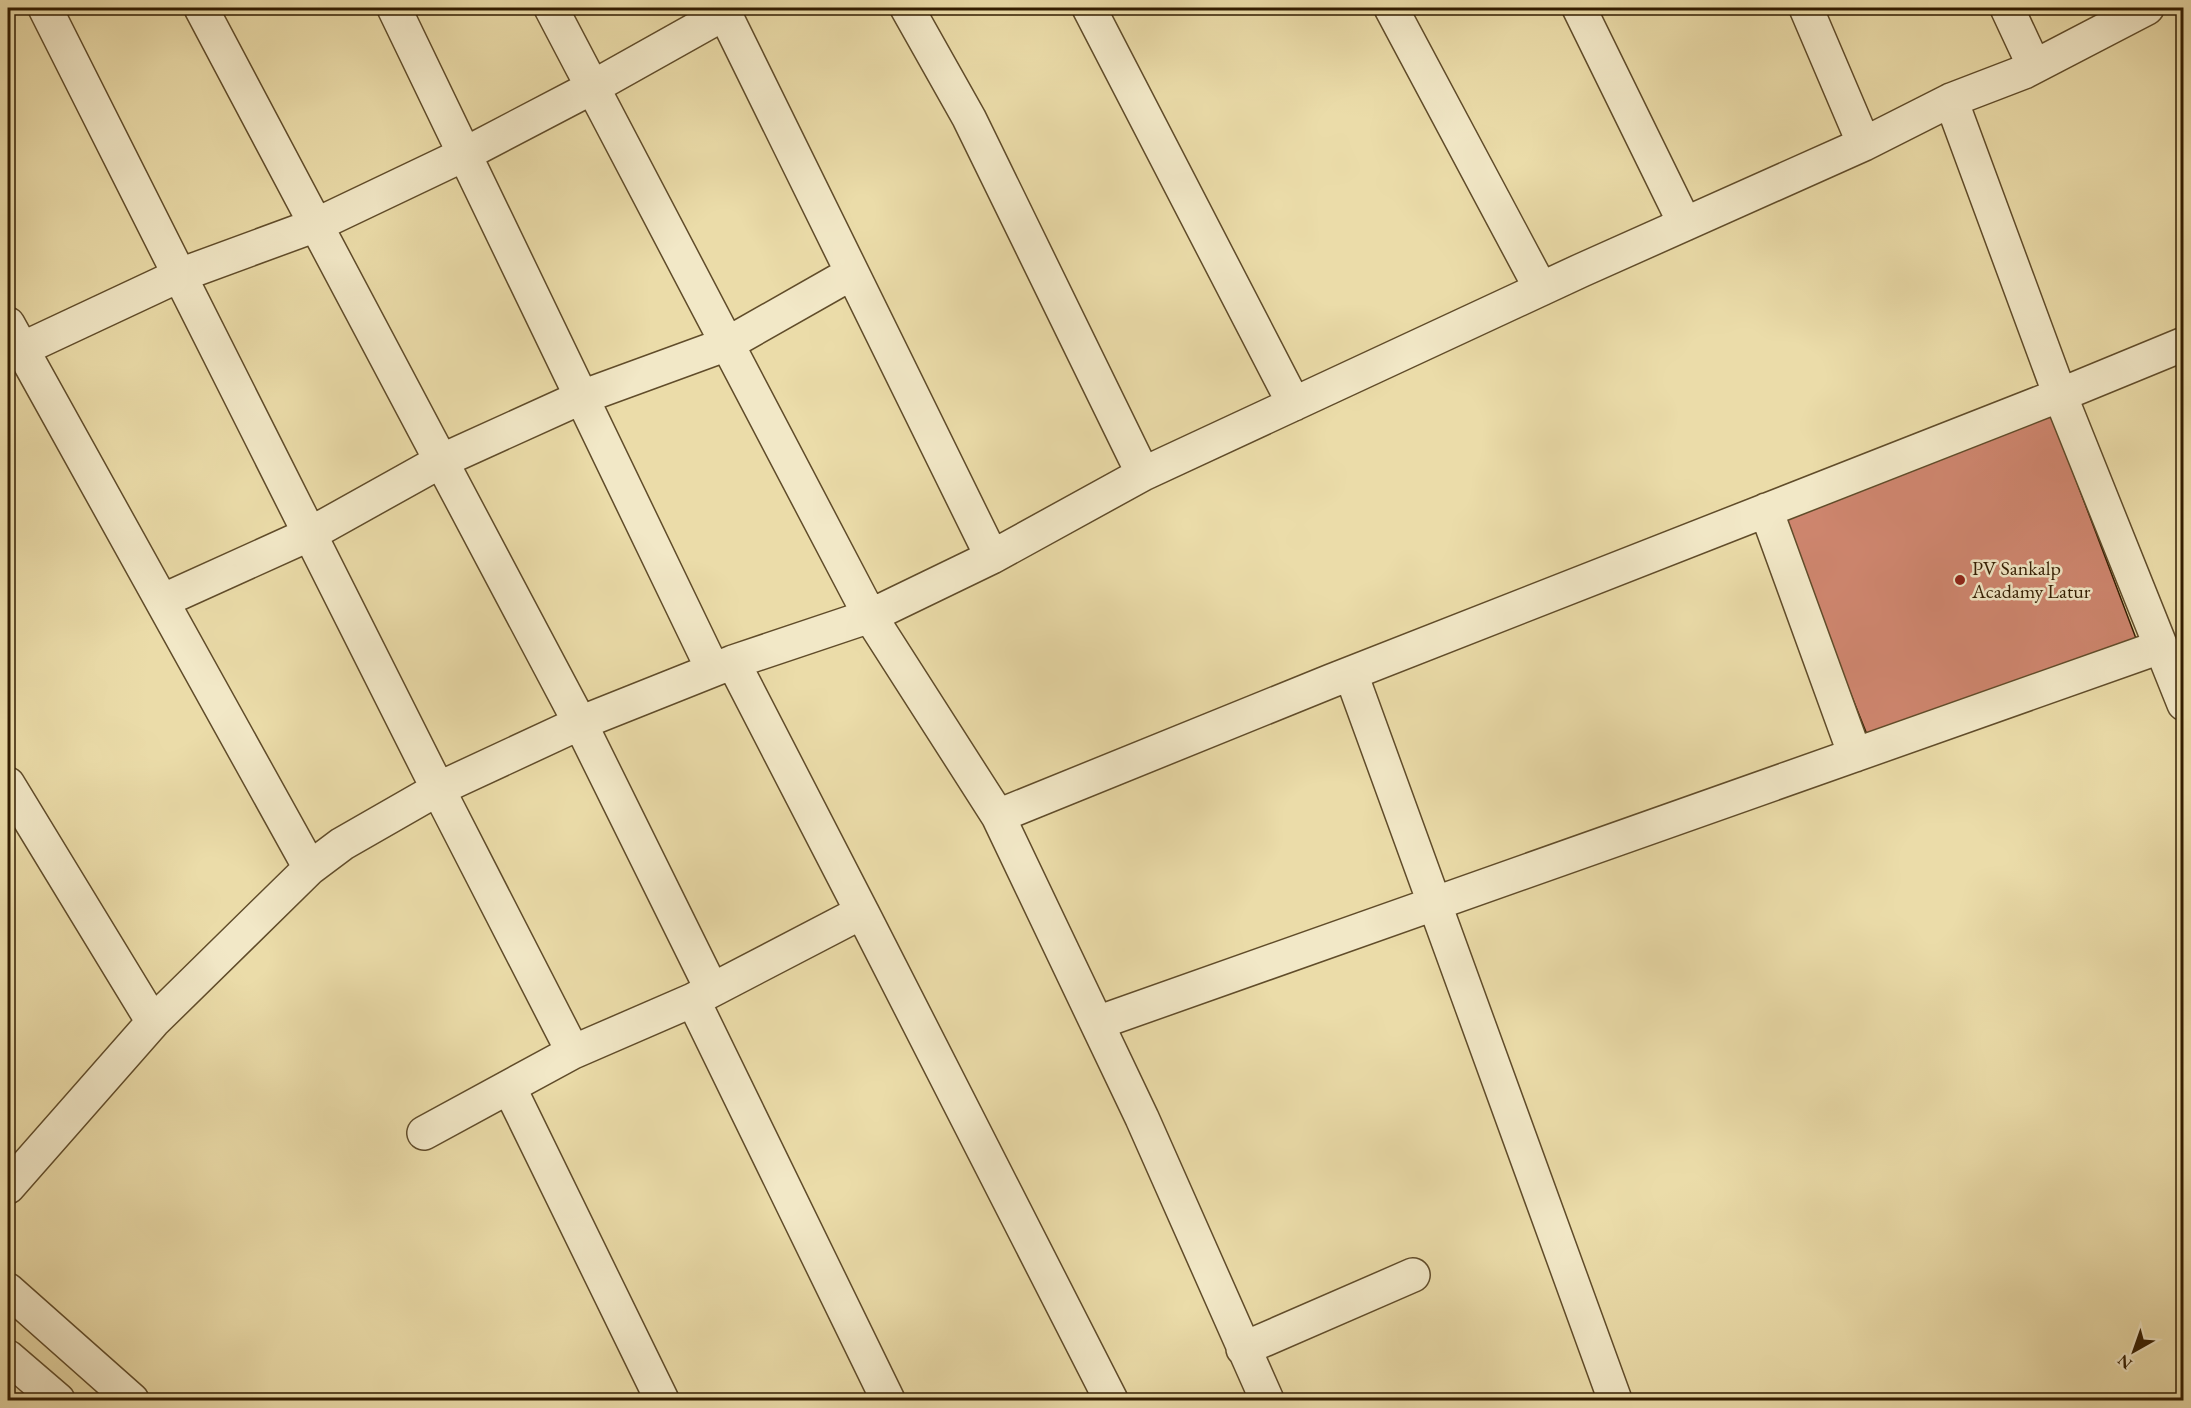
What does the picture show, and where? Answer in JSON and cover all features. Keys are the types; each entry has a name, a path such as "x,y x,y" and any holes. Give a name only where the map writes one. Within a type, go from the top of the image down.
{"street":[{"path":"45,8 573,1052"},
{"path":"201,8 580,723 888,1401"},
{"path":"394,8 582,397 723,666 862,912 1111,1401"},
{"path":"551,8 870,616 998,816 1142,1118 1267,1401"},
{"path":"907,8 969,118 1143,474"},
{"path":"1089,8 1293,404"},
{"path":"1390,8 1541,289"},
{"path":"1579,8 1685,224"},
{"path":"1806,8 1864,144"},
{"path":"2007,8 2034,66"},
{"path":"8,1187 153,1022 310,868 342,844 438,789 580,723 723,666 870,616 992,557 1143,474 1541,289 1864,144 1951,100 2034,66 2147,8"},
{"path":"310,868 15,336 316,225 465,154 593,87 723,10 992,557"},
{"path":"1951,100 2060,394 2184,704"},
{"path":"162,601 310,534 441,461 582,397 728,344 852,273"},
{"path":"998,816 2184,344"},
{"path":"1766,510 1855,755"},
{"path":"1097,1023 2160,647"},
{"path":"1351,674 1615,1401"},
{"path":"8,784 153,1022"},
{"path":"424,1133 573,1052 702,995 862,912"},
{"path":"509,1087 662,1401"},
{"path":"1243,1349 1413,1275"},
{"path":"8,1290 132,1401"},
{"path":"8,1357 58,1401"}],"building":[{"name":"PV Sankalp Acadamy Latur","path":"2051,414 2137,641 1868,737 1781,520"}],"place":[{"name":"PV Sankalp Acadamy Latur","path":"1960,580"}]}
